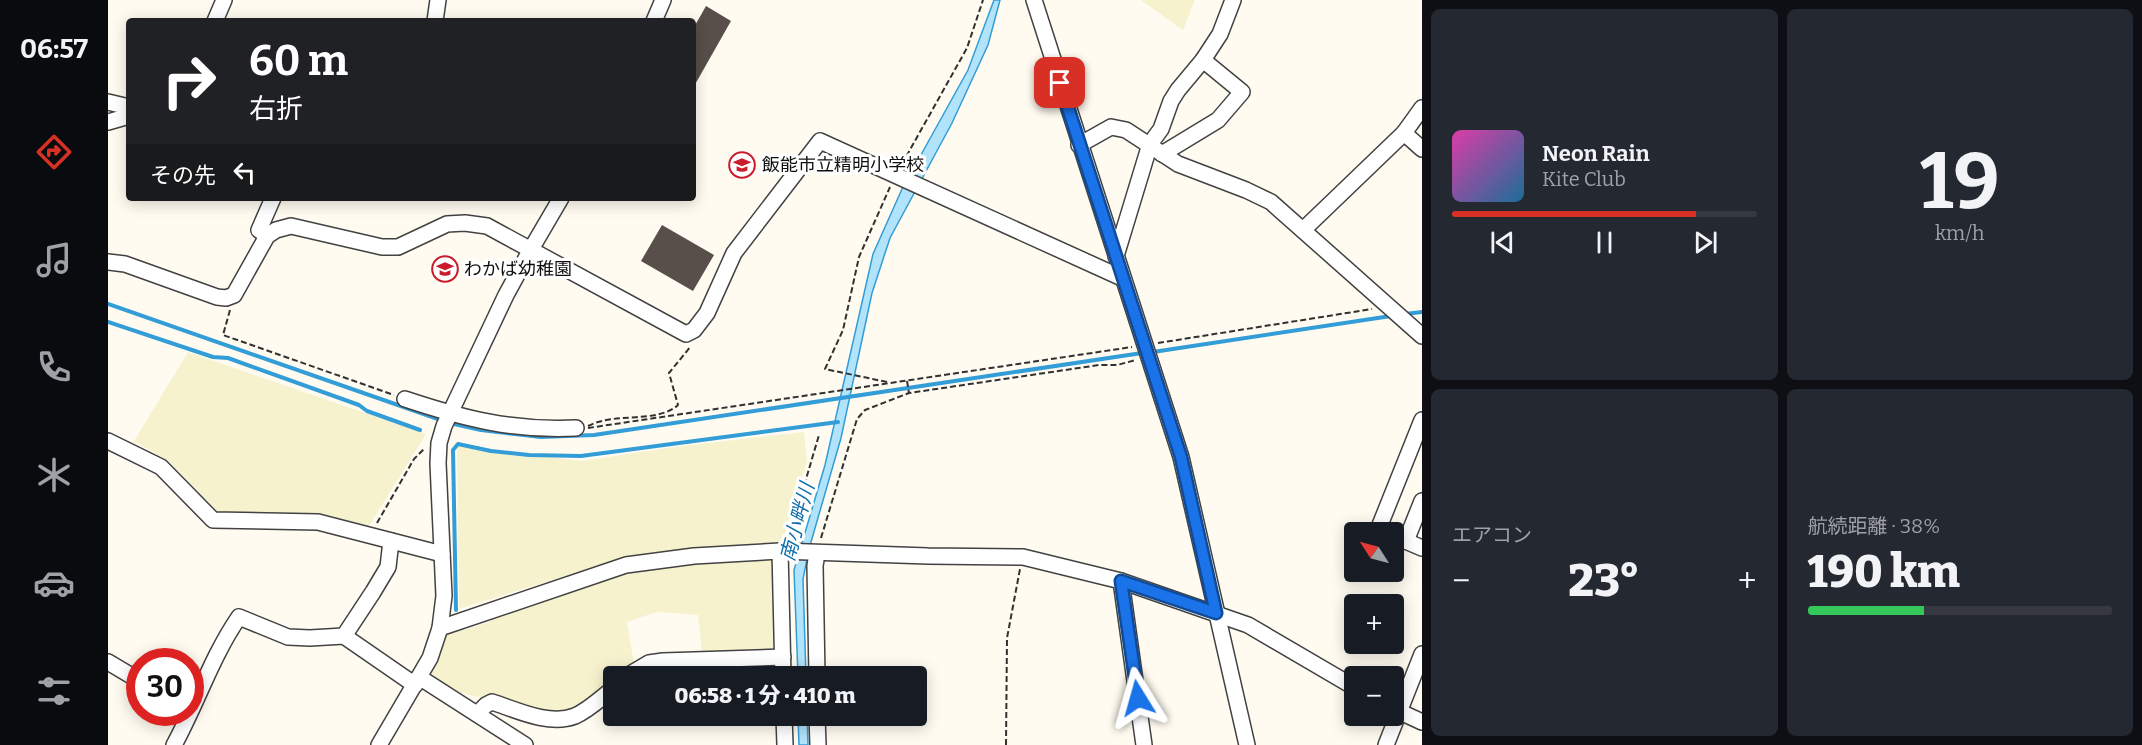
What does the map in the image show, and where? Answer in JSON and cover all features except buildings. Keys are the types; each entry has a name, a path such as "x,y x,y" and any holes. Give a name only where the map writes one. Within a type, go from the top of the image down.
{"street":[{"path":"216,18 224,0"},
{"path":"435,18 438,0"},
{"path":"655,18 663,0"},
{"path":"1034,0 1181,457 1248,745"},
{"path":"1116,256 1150,144 1161,129 1178,90 1203,60 1220,34 1233,0"},
{"path":"1162,154 1218,120 1242,92 1203,60"},
{"path":"108,102 126,106"},
{"path":"1303,230 1404,133 1422,108"},
{"path":"108,122 126,117"},
{"path":"1079,145 1111,127 1126,130 1178,164 1271,202 1422,336"},
{"path":"1404,133 1422,149"},
{"path":"108,262 125,264 217,297 226,298 234,295 267,236 276,230 291,226 382,248 398,247 447,224 465,223 487,226 686,334 694,330 706,313 734,253 820,141 1122,278"},
{"path":"267,236 260,231 272,201"},
{"path":"379,745 430,658 440,628 444,596 438,463 442,431 448,414 530,250 559,201"},
{"path":"405,399 476,421 521,428 580,428"},
{"path":"1381,522 1422,420"},
{"path":"108,441 161,467 213,520 318,522 442,554"},
{"path":"1404,532 1422,501"},
{"path":"344,636 388,567 391,541"},
{"path":"1404,541 1422,548"},
{"path":"440,628 626,565 694,556 785,552 1023,557 1121,581 1255,628 1344,681"},
{"path":"783,666 785,552"},
{"path":"815,553 817,666"},
{"path":"1121,581 1144,745"},
{"path":"204,682 223,640 239,617 288,637 344,636 525,745"},
{"path":"1404,693 1422,654"},
{"path":"644,666 663,661 783,657"},
{"path":"108,662 126,673"},
{"path":"477,714 492,702 545,718 559,719 574,716 603,696"},
{"path":"1404,714 1422,722"},
{"path":"174,745 184,726"},
{"path":"784,726 785,745"},
{"path":"817,726 818,745"},
{"path":"1386,745 1392,726"}],"path":[{"path":"891,383 825,369 843,330 859,257 896,176 967,48 982,0"},
{"path":"234,295 223,335 405,399"},
{"path":"580,428 891,383 1146,351 1348,314 1393,311"},
{"path":"580,428 601,421 673,410 678,405 669,373 692,345 686,334"},
{"path":"815,553 857,419 865,410 908,391 1117,364 1146,351"},
{"path":"907,382 908,391"},
{"path":"370,536 414,459 442,431"},
{"path":"785,552 819,435"},
{"path":"1006,745 1007,638 1023,557"}],"shaded area":[{"path":"1141,0 1195,0 1183,30"},
{"path":"188,352 426,434 369,526 315,513 219,513 169,461 134,441"},
{"path":"804,432 807,461 781,545 626,557 459,609 457,446 582,461 674,447"},
{"path":"774,558 777,653 702,653 698,615 657,612 627,622 634,664 632,666 603,666 603,690 579,709 546,714 454,691 432,678 431,670 449,630 465,630 489,622 503,611 622,574 668,567"}],"water":[{"path":"994,0 1000,0 988,45 952,123 890,238 872,293 841,438 809,549 803,579 806,666 798,666 794,570 825,465 873,254 902,189 968,70"},
{"path":"798,726 807,726 808,745 799,745"}],"waterway":[{"path":"108,304 438,419"},
{"path":"1405,314 1422,312"},
{"path":"1153,352 1391,316"},
{"path":"108,322 213,357 228,358 359,405 367,411 420,430"},
{"path":"454,424 481,430 541,437 594,435 1142,353"},
{"path":"456,610 453,450 458,444 491,451 529,455 581,456 838,422"}],"place":[{"name":"飯能市立精明小学校","path":"742,165"},
{"name":"わかば幼稚園","path":"445,269"}],"route":[{"path":"1060,83 1181,457 1216,613 1121,581 1138,698"}],"water label":[{"name":"南小畔川","path":"797,522"}]}
